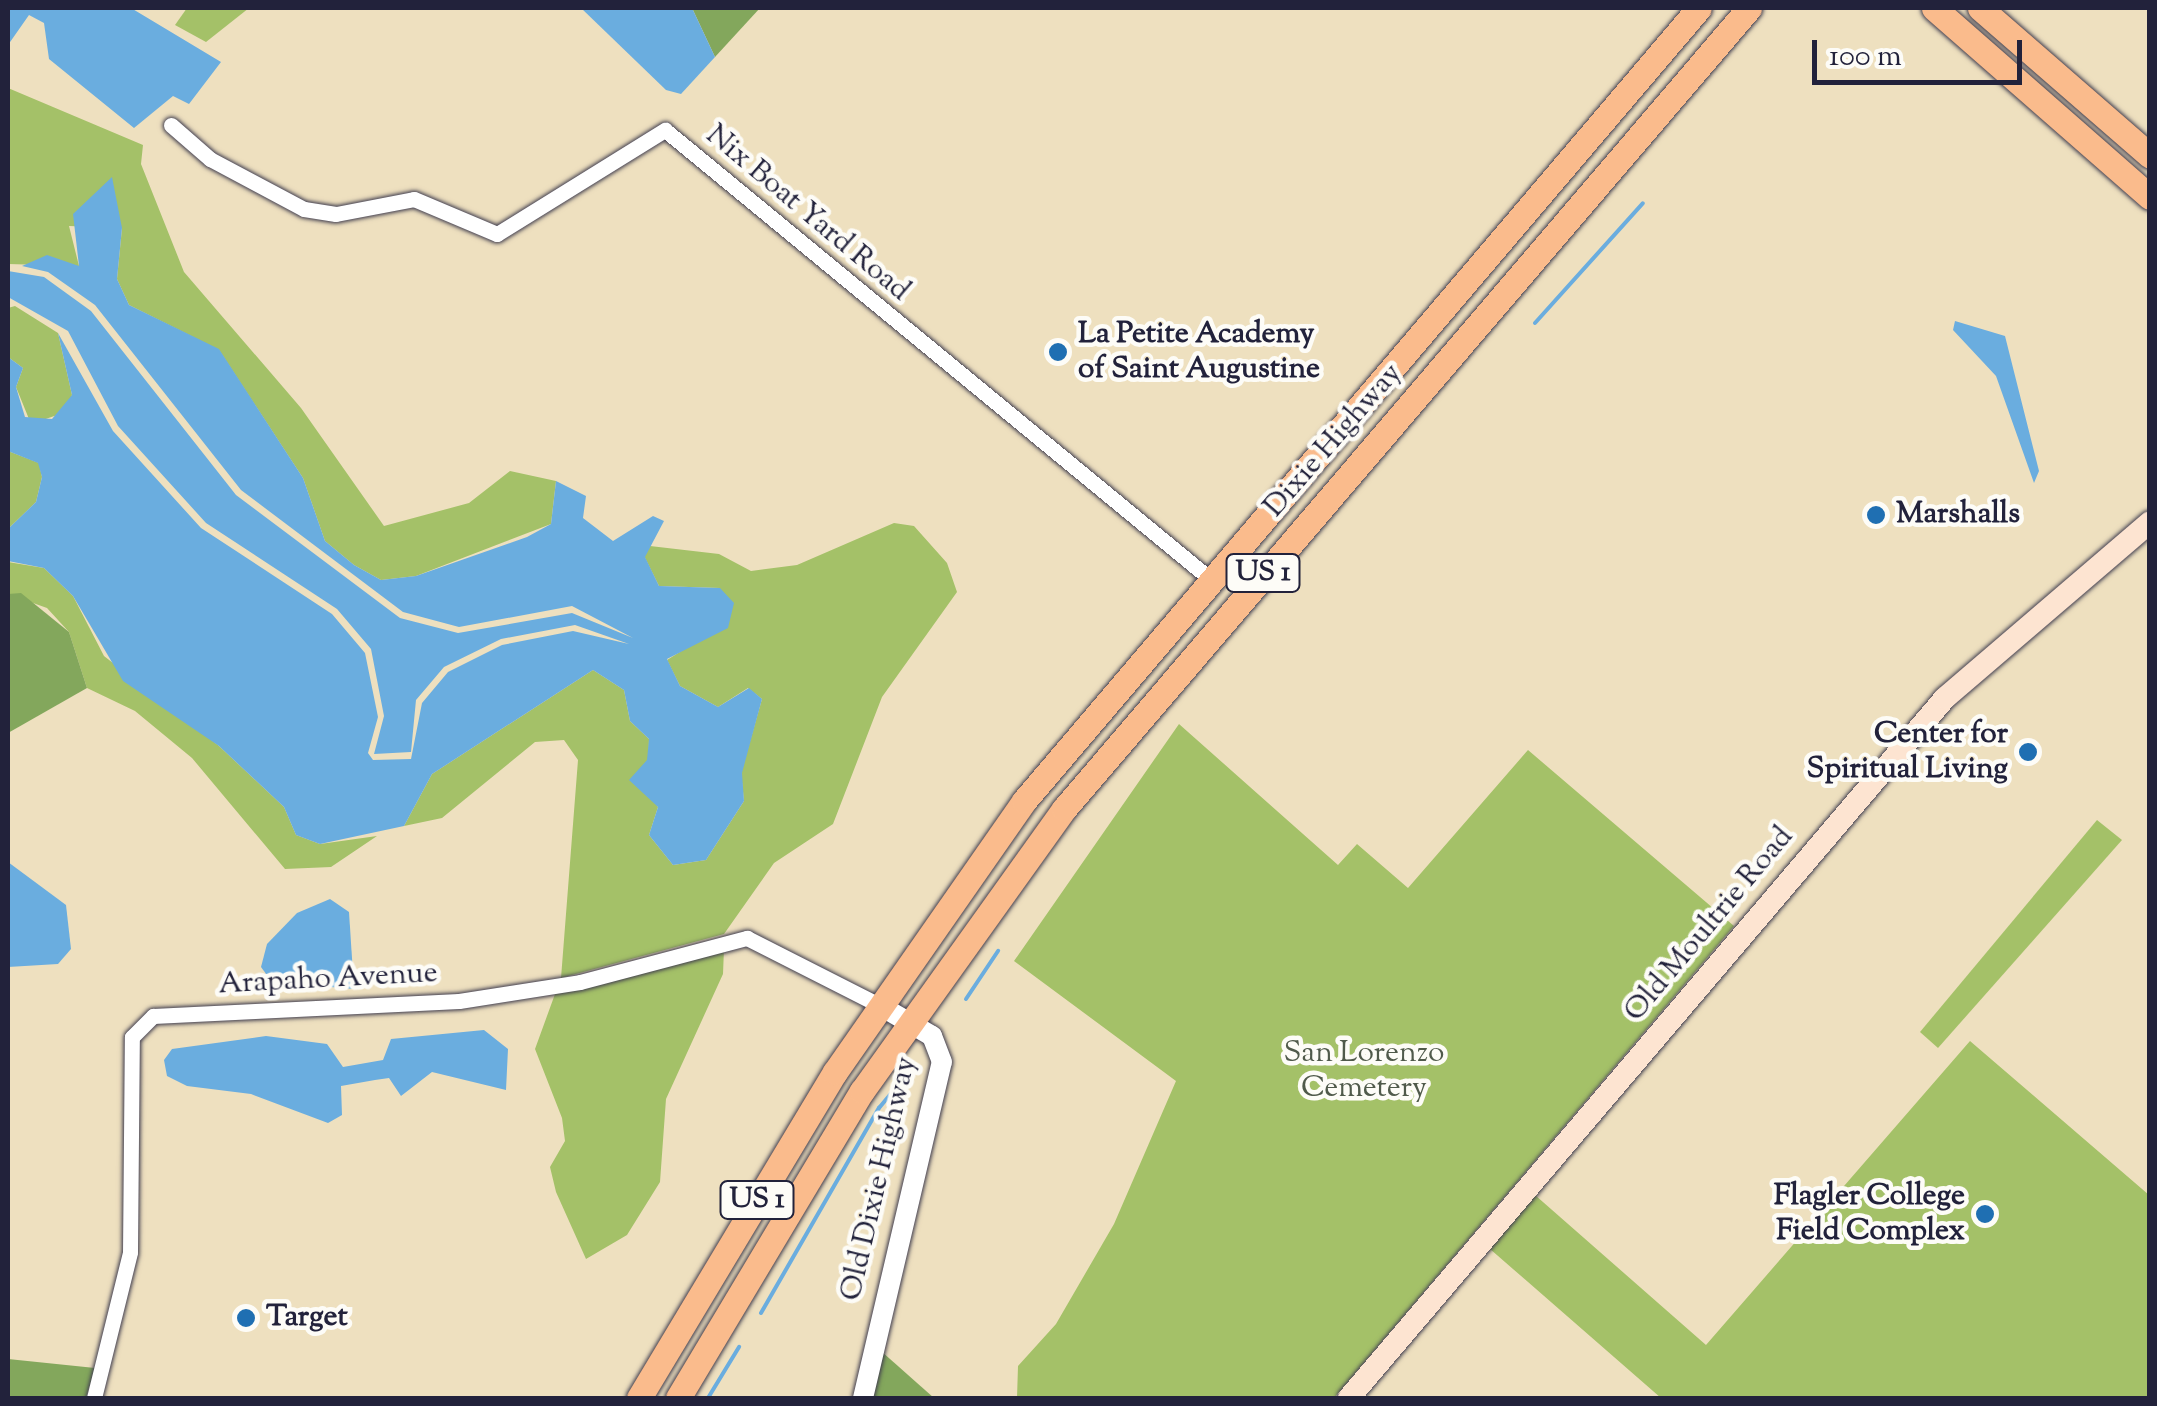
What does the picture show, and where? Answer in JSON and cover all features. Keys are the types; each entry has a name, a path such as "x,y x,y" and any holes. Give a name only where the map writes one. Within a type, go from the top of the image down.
{"main road":[{"name":"Dixie Highway","path":"879,1004 1024,801 1148,648 1699,8"},
{"name":"Dixie Highway","path":"911,1024 1094,772 1750,8"},
{"path":"1934,8 2150,197"},
{"path":"1980,8 2150,156"},
{"path":"2090,142 2110,120"},
{"path":"1235,591 1234,567 1388,386 1394,362"},
{"name":"Old Moultrie Road","path":"1349,1398 1945,698 2150,522"},
{"path":"1235,591 1263,573"},
{"path":"1094,772 1205,620 1209,578 1235,591"},
{"path":"911,1024 906,991 921,962 1130,686 1148,648"},
{"name":"US 1","path":"639,1398 879,1004"},
{"name":"US 1","path":"678,1398 911,1024"},
{"path":"624,1398 696,1281 725,1254"},
{"path":"658,1398 690,1312"}],"street":[{"name":"Nix Boat Yard Road","path":"171,126 210,159 304,209 336,214 414,199 497,234 665,130 1209,578"},
{"name":"Arapaho Avenue","path":"94,1398 130,1252 132,1037 153,1016 472,999 747,938 879,1004"},
{"name":"Old Dixie Highway","path":"863,1398 941,1076 940,1048 879,1004"}],"green space":[{"path":"187,8 249,8 206,42 175,25"},
{"path":"692,8 760,8 715,57"},
{"path":"8,88 143,145 141,164 184,272 301,408 384,526 469,503 510,471 556,481 551,524 416,576 381,580 354,565 325,541 303,478 219,350 129,305 117,279 122,228 69,226 79,266 8,264"},
{"path":"15,306 58,333 72,395 66,412 31,424 16,387 23,368 8,357 8,308"},
{"path":"8,451 39,463 42,477 36,502 8,529"},
{"path":"894,523 914,526 947,563 957,592 882,697 833,824 774,863 724,934 561,978 578,760 564,740 535,742 442,818 404,826 432,774 593,670 624,690 630,721 649,739 648,792 658,807 649,835 673,865 706,860 744,801 741,773 762,699 748,688 718,707 680,686 667,660 715,630 720,588 659,586 644,556 650,546 719,554 751,571 797,565"},
{"path":"8,562 44,568 73,596 104,656 219,746 284,807 296,835 320,844 377,836 331,867 285,869 192,758 135,711 87,688 69,632 47,608 8,594"},
{"path":"21,593 69,632 87,688 8,733 8,594"},
{"name":"San Lorenzo Cemetery","path":"1179,724 1338,865 1357,844 1408,888 1528,750 1734,926 1334,1398 1017,1398 1018,1366 1056,1324 1114,1224 1176,1081 1014,961"},
{"path":"2097,820 2122,840 1938,1048 1920,1032"},
{"path":"724,949 723,974 666,1099 660,1182 627,1235 586,1259 556,1192 550,1167 565,1141 562,1118 535,1049 555,994"},
{"name":"Flagler College Field Complex","path":"1970,1041 2149,1195 2149,1398 1661,1398 1482,1242 1527,1188 1706,1345"},
{"path":"881,1351 934,1398 871,1398"},
{"path":"8,1359 95,1368 86,1398 8,1398"}],"water":[{"path":"8,8 131,8 221,62 189,104 173,96 134,128 49,59 44,23 29,15 8,45"},
{"path":"581,8 692,8 715,57 681,94 666,90"},
{"path":"112,177 122,228 117,279 129,305 219,349 303,478 325,541 354,565 381,580 416,576 527,537 551,524 556,481 586,496 583,518 613,541 653,516 664,521 645,557 659,586 720,588 734,603 728,628 667,659 680,686 718,707 749,688 762,699 742,773 744,801 706,860 673,865 649,835 658,807 629,780 647,760 649,739 630,721 624,690 593,670 432,774 404,826 320,844 296,835 284,807 219,746 123,681 73,596 44,568 8,561 8,529 36,502 42,477 38,463 8,451 8,357 23,368 16,387 25,417 52,419 72,395 58,333 113,431 201,528 332,614 365,653 378,717 368,753 373,760 411,759 422,703 448,672 502,645 573,631 629,644 575,625 501,639 444,667 416,700 411,752 374,754 384,716 371,649 337,609 206,523 118,426 68,331 8,297 8,271 44,277 91,311 236,495 400,618 458,633 572,613 633,638 572,606 459,627 403,612 241,490 95,305 48,272 22,266 47,255 79,266 73,214"},
{"path":"1955,321 2005,336 2039,471 2034,483 1996,376 1953,330"},
{"path":"8,862 66,905 71,949 58,964 8,967"},
{"path":"330,899 349,912 354,989 272,982 261,967 267,944 297,913"},
{"path":"484,1030 508,1049 506,1090 432,1072 401,1096 389,1078 341,1086 342,1115 328,1123 251,1094 187,1086 167,1076 164,1060 172,1049 266,1036 327,1044 343,1067 383,1060 391,1039"}],"waterway":[{"path":"1535,323 1643,203"},
{"path":"966,999 998,951"},
{"path":"761,1313 879,1108 914,1066"},
{"path":"708,1398 739,1347"}],"place":[{"name":"La Petite Academy of Saint Augustine","path":"1058,352"},
{"name":"Marshalls","path":"1876,515"},
{"name":"Center for Spiritual Living","path":"2028,752"},
{"name":"Flagler College Field Complex","path":"1985,1214"},
{"name":"Target","path":"246,1318"}]}
